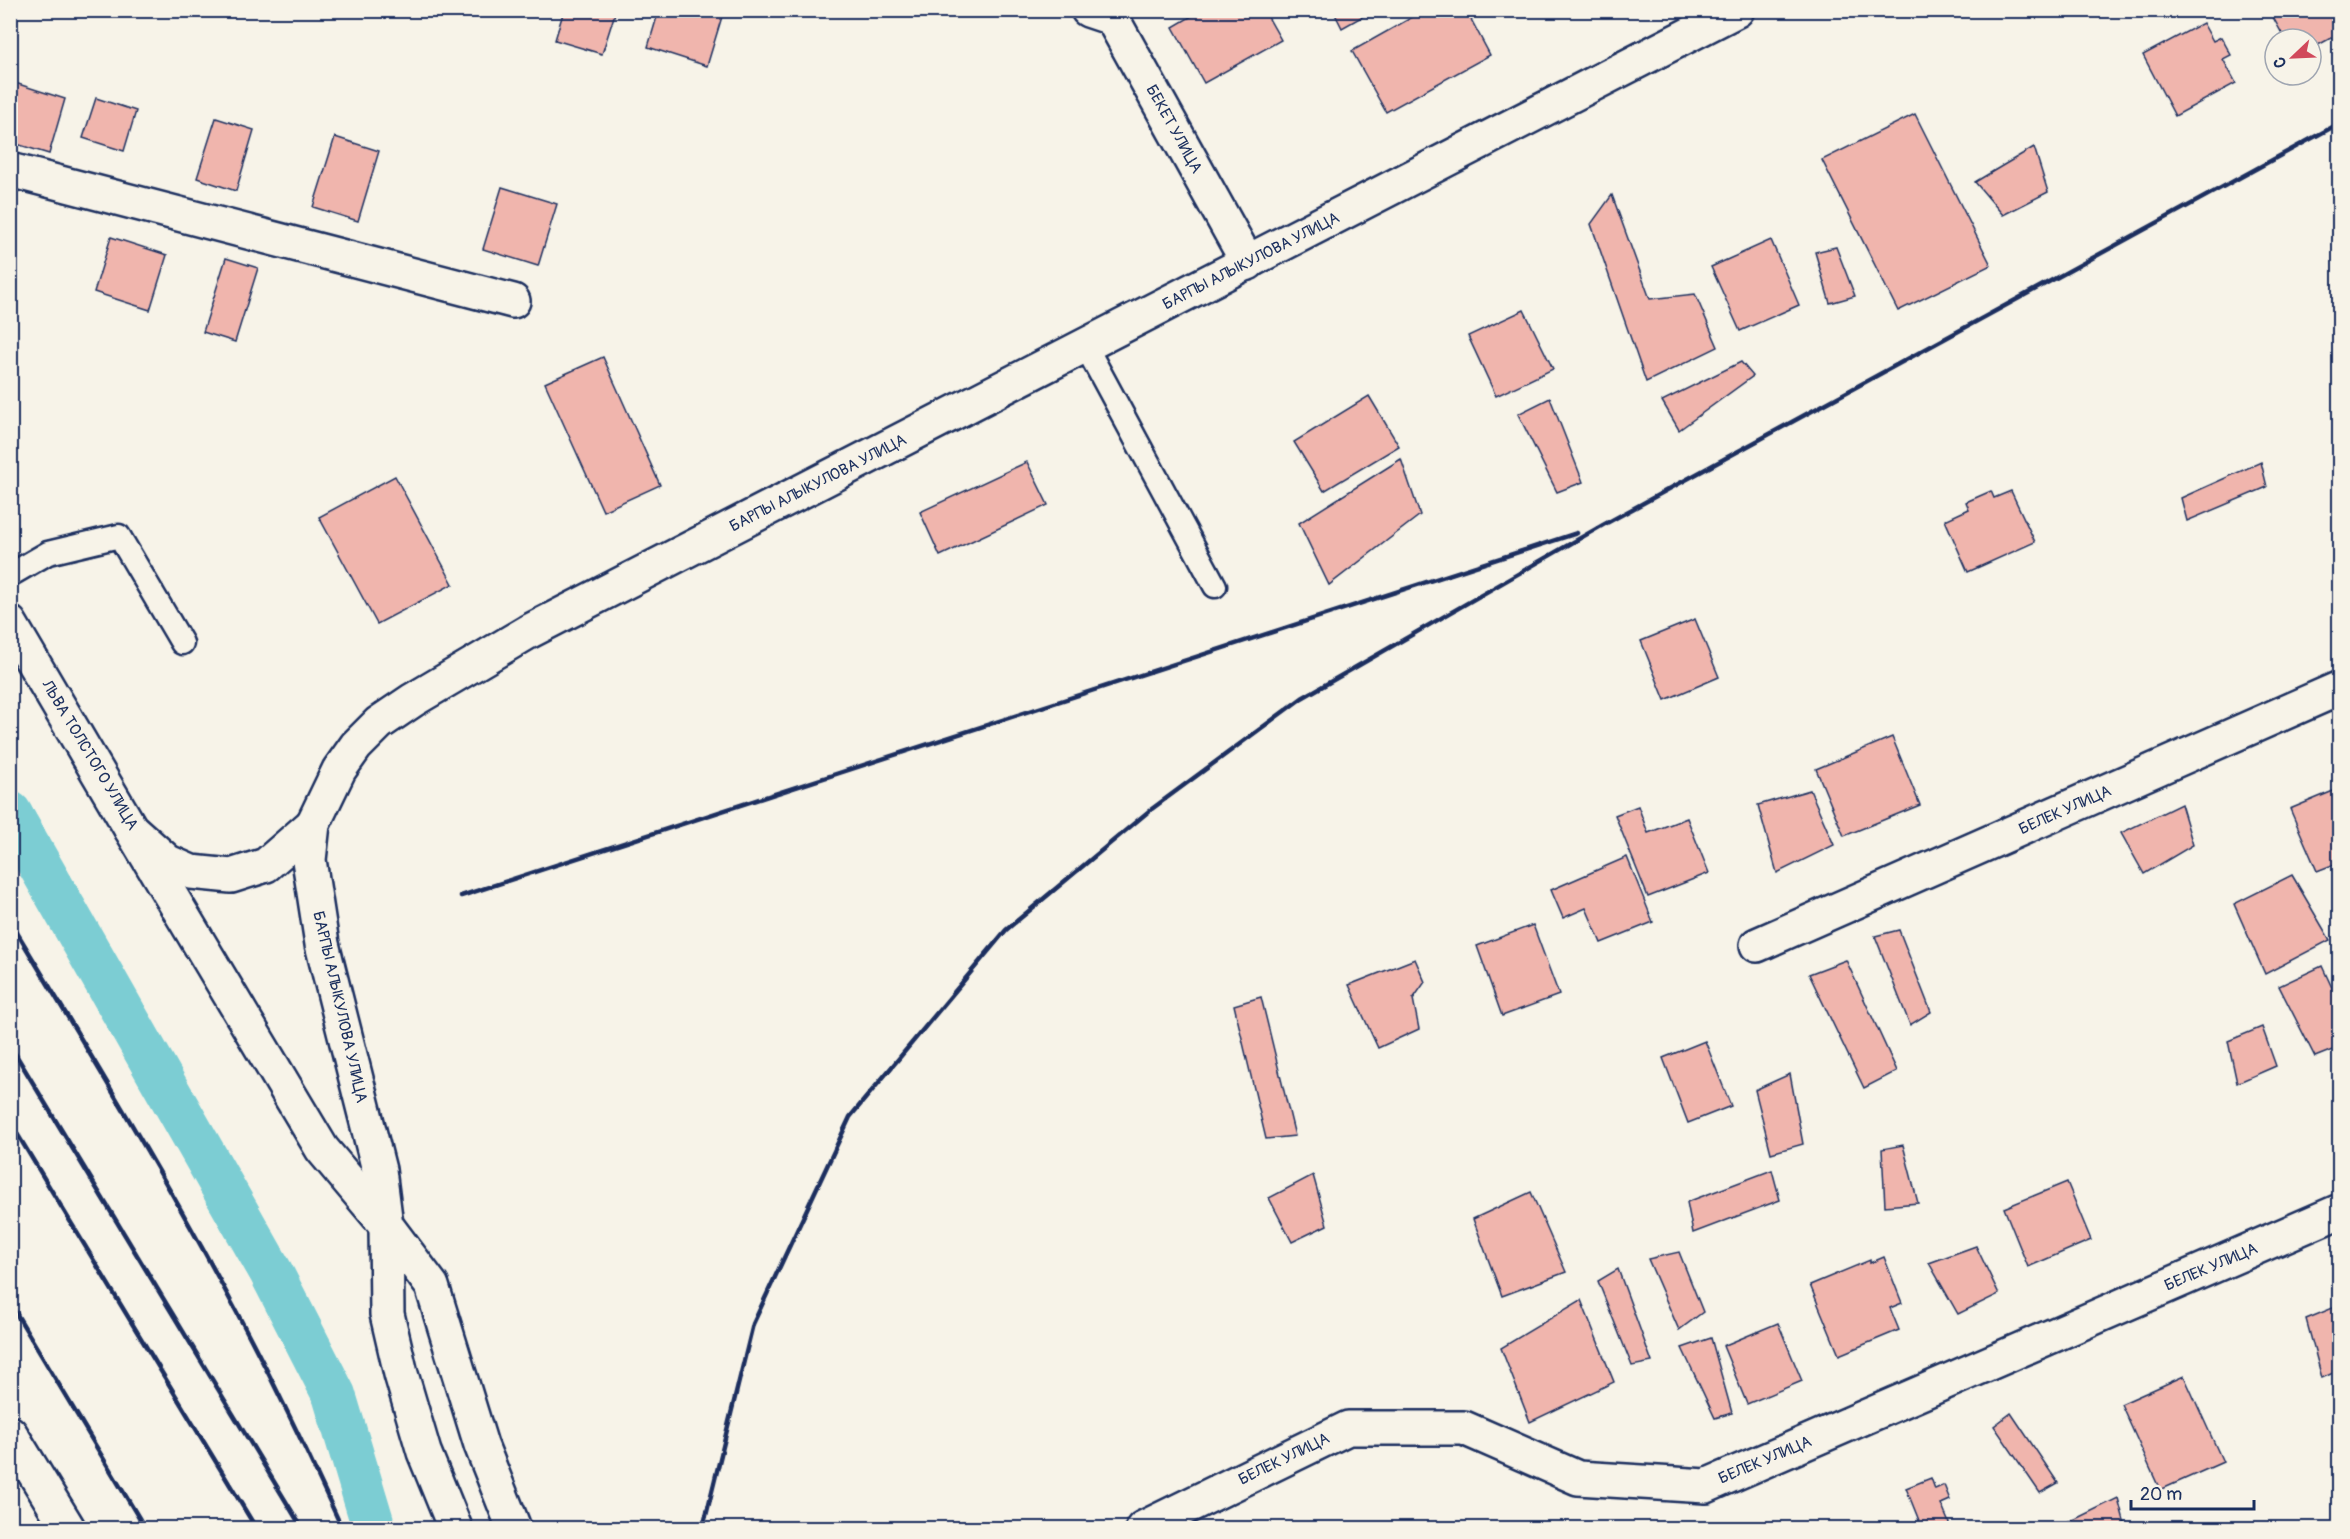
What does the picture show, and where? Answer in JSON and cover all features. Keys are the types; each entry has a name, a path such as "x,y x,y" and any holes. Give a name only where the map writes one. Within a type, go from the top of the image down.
{"main road":[{"name":"БАРПЫ АЛЫКУЛОВА УЛИЦА","path":"455,1528 424,1452 401,1374 387,1314 386,1225 379,1170 322,944 309,860 314,824 339,770 356,746 379,723 413,700 528,632 1737,10"},
{"name":"БЕКЕТ УЛИЦА","path":"1108,13 1248,263"},
{"path":"10,170 513,301"},
{"name":"ЛЬВА ТОЛСТОГО УЛИЦА","path":"10,623 131,829 168,862 191,872 231,876 266,865 314,824"},
{"name":"БЕЛЕК УЛИЦА","path":"1757,945 2340,688"},
{"path":"131,829 322,1149 386,1225 432,1286 482,1445 514,1528"},
{"name":"БЕЛЕК УЛИЦА","path":"1143,1528 1348,1428 1464,1428 1578,1478 1706,1486 2340,1211"},
{"path":"10,1433 68,1528"}],"lane":[{"path":"1085,345 1215,586"},
{"path":"10,575 48,553 119,536 182,643"}],"building":[{"path":"564,10 616,10 602,54 555,40"},
{"path":"659,10 724,10 707,66 648,47"},
{"path":"1202,10 1264,10 1281,40 1204,83 1173,27"},
{"path":"1333,10 1374,10 1342,28"},
{"path":"1425,10 1466,10 1490,55 1386,112 1352,51"},
{"path":"2269,10 2340,10 2340,33 2323,42 2323,27 2278,27"},
{"path":"2203,23 2213,41 2221,37 2231,55 2223,59 2236,83 2175,116 2143,55"},
{"path":"12,82 65,99 49,154 10,142"},
{"path":"96,98 136,111 124,151 83,138"},
{"path":"1915,114 1991,265 1898,311 1822,160"},
{"path":"216,118 254,130 236,191 197,178"},
{"path":"335,137 379,151 358,221 313,207"},
{"path":"2034,147 2048,192 2003,215 1975,182"},
{"path":"502,187 557,204 538,266 483,249"},
{"path":"1612,195 1650,299 1695,294 1718,347 1646,382 1591,224"},
{"path":"111,237 167,255 150,310 94,292"},
{"path":"1771,240 1799,305 1740,331 1711,267"},
{"path":"1836,247 1855,296 1830,303 1815,252"},
{"path":"226,258 258,268 235,342 203,332"},
{"path":"1524,310 1553,369 1496,396 1468,336"},
{"path":"603,357 660,485 603,511 545,383"},
{"path":"1741,362 1753,376 1679,430 1662,401"},
{"path":"1369,396 1399,446 1324,491 1294,442"},
{"path":"1550,398 1583,482 1557,492 1518,414"},
{"path":"1401,459 1420,515 1329,585 1299,523"},
{"path":"1027,462 1048,505 940,556 920,512"},
{"path":"2261,462 2267,487 2187,521 2181,498"},
{"path":"395,476 453,584 377,624 319,517"},
{"path":"1991,491 1994,498 2011,491 2035,542 1968,572 1945,520 1969,509 1966,502"},
{"path":"1695,619 1719,677 1665,700 1641,641"},
{"path":"1892,737 1920,805 1844,836 1816,769"},
{"path":"2338,789 2340,793 2340,862 2317,871 2290,809"},
{"path":"1810,790 1834,845 1777,873 1758,805"},
{"path":"2181,804 2193,845 2144,874 2121,833"},
{"path":"1638,806 1648,833 1687,818 1709,873 1648,897 1615,815"},
{"path":"1627,857 1653,922 1601,943 1586,908 1563,918 1551,890"},
{"path":"2292,875 2330,940 2265,974 2234,904"},
{"path":"1533,925 1559,995 1502,1016 1477,946"},
{"path":"1899,930 1931,1012 1910,1025 1875,936"},
{"path":"1415,959 1425,982 1413,999 1419,1029 1378,1048 1349,985"},
{"path":"1846,960 1897,1071 1864,1088 1809,974"},
{"path":"2322,966 2340,1005 2340,1047 2315,1057 2279,986"},
{"path":"1261,997 1295,1136 1266,1139 1234,1005"},
{"path":"2262,1027 2276,1066 2237,1083 2228,1041"},
{"path":"1705,1041 1731,1106 1688,1123 1663,1058"},
{"path":"1790,1074 1803,1144 1771,1153 1755,1090"},
{"path":"1903,1145 1918,1203 1885,1206 1882,1149"},
{"path":"1772,1170 1780,1200 1693,1233 1687,1202"},
{"path":"1313,1175 1327,1225 1292,1242 1269,1198"},
{"path":"2067,1182 2091,1240 2028,1267 2004,1208"},
{"path":"1531,1192 1566,1272 1502,1296 1473,1219"},
{"path":"1976,1246 1999,1294 1958,1314 1929,1263"},
{"path":"1679,1252 1703,1312 1679,1330 1648,1259"},
{"path":"1884,1257 1902,1303 1890,1308 1899,1330 1839,1355 1810,1285 1870,1260 1870,1263"},
{"path":"1618,1269 1652,1362 1632,1366 1598,1281"},
{"path":"1581,1300 1614,1382 1530,1422 1501,1348"},
{"path":"2340,1305 2340,1370 2322,1378 2306,1319"},
{"path":"1778,1323 1802,1381 1747,1404 1723,1346"},
{"path":"1711,1338 1732,1413 1715,1418 1682,1348"},
{"path":"2184,1376 2223,1462 2160,1490 2121,1404"},
{"path":"2011,1413 2058,1483 2040,1493 1994,1426"},
{"path":"1931,1478 1935,1489 1944,1485 1950,1500 1941,1504 1951,1528 1922,1528 1906,1488"},
{"path":"2118,1498 2126,1528 2057,1528"}],"waterway":[{"path":"10,813 271,1272 334,1395 374,1528"}],"railway":[{"path":"703,1528 753,1324 850,1117 1006,930 1149,811 1302,698 1603,525 2340,123"},
{"path":"461,896 1577,533"},
{"path":"10,921 153,1160 221,1282 291,1420 342,1528"},
{"path":"10,1045 302,1528"},
{"path":"10,1122 256,1528"},
{"path":"10,1303 145,1528"}]}
